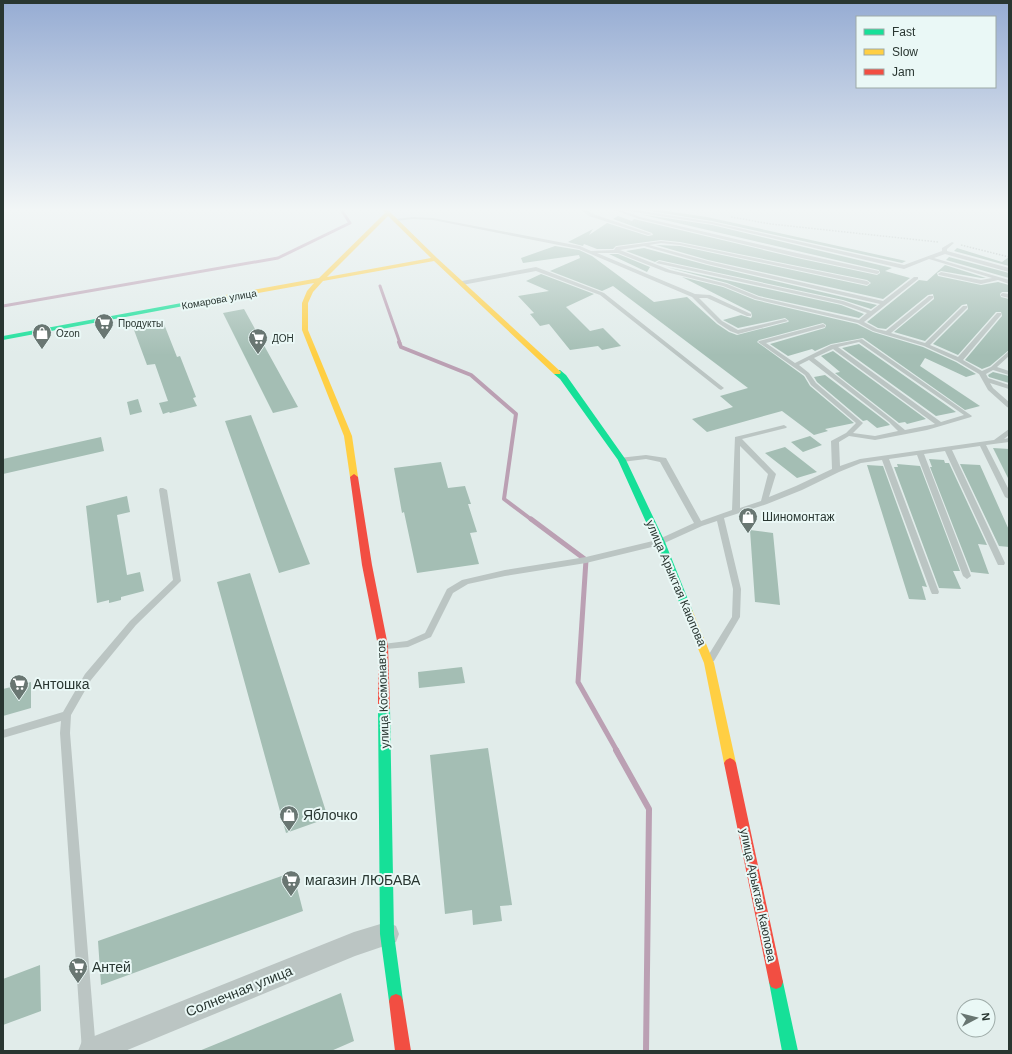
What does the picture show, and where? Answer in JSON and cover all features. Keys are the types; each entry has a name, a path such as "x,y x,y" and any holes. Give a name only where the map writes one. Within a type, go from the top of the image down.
{"street":[{"name":"улица Космонавтов","path":"341,257 310,291 305,303 305,330 348,436 367,565 384,646 387,934 403,1051"},
{"name":"Комарова улица","path":"3,338 435,259"},
{"name":"улица Арыктая Каюпова","path":"435,259 563,377 622,460 660,542 709,663 790,1051"},
{"name":"Солнечная улица","path":"90,1051 347,947 387,934"}],"lane":[{"path":"604,257 694,296 708,296 749,315"},
{"path":"636,257 668,271 725,285 757,298 860,322 875,330 926,345 959,360 984,376 1009,387"},
{"path":"688,257 884,303"},
{"path":"745,257 867,282"},
{"path":"807,257 877,272"},
{"path":"859,257 904,267 930,258 1009,282"},
{"path":"963,257 1009,270"},
{"path":"648,262 676,266 842,303 872,313"},
{"path":"462,283 536,269 602,294 721,388"},
{"path":"941,274 981,282 997,279"},
{"path":"860,322 916,278"},
{"path":"694,296 705,308 732,331 738,332 785,321"},
{"path":"887,333 931,297"},
{"path":"926,345 965,307"},
{"path":"959,360 999,314"},
{"path":"823,326 761,342 807,374 813,384 860,423 848,434 835,441 836,470"},
{"path":"795,365 832,346 860,340 969,416 938,423 927,428 875,438 848,434"},
{"path":"832,346 938,423"},
{"path":"984,376 1008,355"},
{"path":"809,357 903,432"},
{"path":"994,368 1009,373"},
{"path":"984,376 990,389 1009,406"},
{"path":"737,438 784,427"},
{"path":"994,443 1009,431"},
{"path":"737,438 772,474 764,502"},
{"path":"736,511 737,438"},
{"path":"384,646 408,644 428,635 450,590 465,582 505,573 586,560 660,542 699,524 764,502 799,488 836,470 860,461 947,448 1009,441"},
{"path":"982,444 1009,498"},
{"path":"947,448 1001,563"},
{"path":"920,453 967,576"},
{"path":"622,460 646,457 663,460 699,524"},
{"path":"885,458 935,592"},
{"path":"90,1051 65,733 66,715 88,677 133,622 177,581 163,490"},
{"path":"709,663 736,617 737,589 720,517"},
{"path":"3,734 66,715"}],"building":[{"path":"523,257 564,257 523,263 521,258"},
{"path":"594,257 654,302 687,297 717,324 729,332 737,335 789,321 785,318 738,328 723,320 741,315 751,318 751,312 682,277 723,287 755,300 857,324 873,332 923,347 956,362 976,374 966,377 925,358 920,366 980,406 965,410 863,338 831,344 815,351 812,349 788,356 770,344 825,328 826,325 823,323 759,340 757,342 804,376 810,386 854,423 825,429 828,431 814,435 782,411 707,432 692,419 733,407 720,396 748,388 613,286 602,291 550,271 580,258"},
{"path":"616,257 626,257 650,267 647,272"},
{"path":"642,257 678,257 877,305 871,309 843,300 659,260 655,262"},
{"path":"698,257 732,257 867,286 871,283 867,280 755,257 794,257 877,275 880,273 879,270 824,257 847,257 892,268 885,271 910,278 883,299"},
{"path":"876,257 889,257 906,261 902,263"},
{"path":"950,257 1009,273 1009,278 946,260"},
{"path":"977,257 987,257 1002,262 1009,257 1009,266"},
{"path":"945,265 986,278 941,271 937,273 938,276 981,285 998,282 1009,285 1009,292 1002,292 1000,294 1001,297 1009,299 1009,350 990,366 982,369 965,360 1002,316 1001,312 996,312 958,355 933,344 968,309 967,304 962,305 925,341 894,332 934,299 933,294 928,295 886,329 878,328 867,322 919,280 927,281"},
{"path":"666,267 841,305 864,314 859,318 759,296 727,283"},
{"path":"541,274 594,294 566,307 590,331 603,328 621,346 602,350 598,346 570,350 549,324 540,326 530,314 534,313 518,296 549,291 526,281"},
{"path":"244,309 298,407 273,413 223,313"},
{"path":"164,324 177,357 180,356 196,397 193,398 197,406 163,414 159,403 168,401 155,364 147,365 134,330"},
{"path":"859,344 956,412 936,416 842,348"},
{"path":"833,351 926,419 907,424 905,422 899,423 835,373 840,372 821,356"},
{"path":"993,372 1009,376 1009,383 989,377 988,375"},
{"path":"825,375 890,425 877,428 867,420 863,421 817,382 814,377"},
{"path":"138,399 142,412 130,415 127,402"},
{"path":"251,415 310,564 279,573 225,421"},
{"path":"810,436 822,445 803,452 791,442"},
{"path":"101,437 104,451 3,474 3,459"},
{"path":"785,447 817,472 797,478 765,453"},
{"path":"993,448 1009,449 1009,480"},
{"path":"929,459 944,460 945,463 949,463 987,545 978,544 989,574 971,572 930,467 932,467"},
{"path":"441,462 448,488 465,486 471,504 468,504 477,532 470,533 479,564 417,573 404,512 402,513 394,468"},
{"path":"897,464 920,466 960,571 953,571 961,589 939,588 894,467 898,467"},
{"path":"960,464 980,465 1009,530 1009,547 999,546"},
{"path":"867,465 883,466 927,587 922,586 926,600 909,599"},
{"path":"127,496 130,512 117,515 127,575 140,572 144,591 121,597 121,600 109,603 109,600 97,603 86,506"},
{"path":"750,530 773,533 780,605 755,602"},
{"path":"250,573 328,818 286,833 217,582"},
{"path":"462,667 465,683 419,688 418,672"},
{"path":"31,682 31,708 3,716 3,689"},
{"path":"488,748 512,905 500,906 502,921 473,925 472,910 445,914 430,755"},
{"path":"293,872 303,911 101,985 98,941"},
{"path":"40,965 41,1011 3,1025 3,979"},
{"path":"341,993 354,1041 331,1051 199,1051"}],"waterway":[{"path":"3,306 280,257"},
{"path":"380,286 400,343"},
{"path":"399,342 401,347 471,375 516,414 504,499 532,520"},
{"path":"531,519 586,560 578,682 617,751"},
{"path":"616,750 649,809 646,1051"}],"traffic: fast":[{"path":"3,338 187,304"},
{"path":"557,372 563,377 622,460 660,542 688,612"},
{"path":"384,708 387,934 396,1001"},
{"path":"776,982 790,1051"}],"traffic: slow":[{"path":"342,257 310,291 305,303 305,330 348,436 354,477"},
{"path":"433,257 557,372"},
{"path":"187,304 435,259"},
{"path":"688,612 709,663 730,763"}],"traffic: jam":[{"path":"354,477 367,565 383,646 384,708"},
{"path":"730,763 776,982"},
{"path":"396,1001 403,1051"}],"place":[{"name":"Продукты","path":"104,340"},
{"name":"Ozon","path":"42,350"},
{"name":"ДОН","path":"258,355"},
{"name":"Шиномонтаж","path":"748,534"},
{"name":"Антошка","path":"19,701"},
{"name":"Яблочко","path":"289,832"},
{"name":"магазин ЛЮБАВА","path":"291,897"},
{"name":"Антей","path":"78,984"}]}
